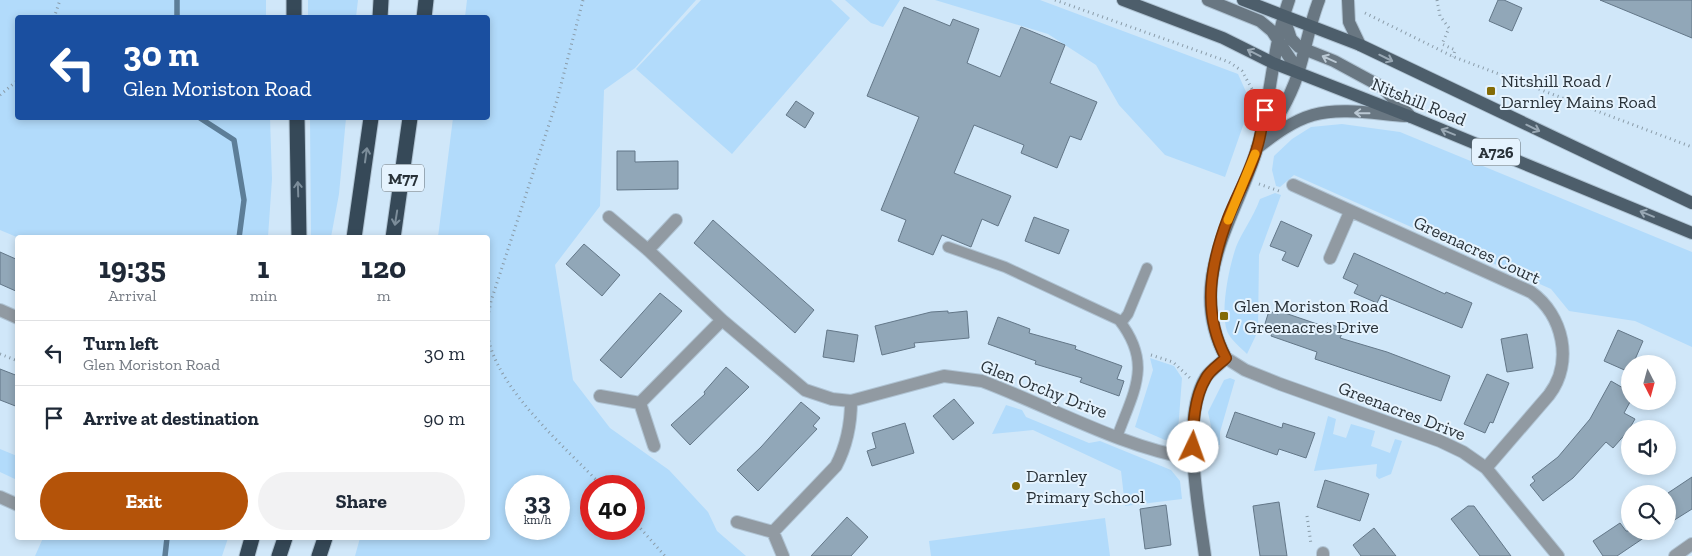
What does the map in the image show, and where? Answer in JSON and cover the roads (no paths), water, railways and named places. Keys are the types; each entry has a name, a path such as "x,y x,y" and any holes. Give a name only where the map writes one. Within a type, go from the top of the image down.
{"highway":[{"path":"294,0 294,15"},
{"path":"380,15 381,0"},
{"path":"419,15 420,0"},
{"path":"424,15 426,0"},
{"path":"297,120 299,235"},
{"name":"M77","path":"354,235 370,120"},
{"name":"M77","path":"393,235 410,120"},
{"path":"247,556 251,540"},
{"path":"279,556 284,540"},
{"path":"319,556 324,540"}],"main road":[{"name":"Nitshill Road","path":"1123,0 1223,38 1273,63 1692,233"},
{"name":"Nitshill Road","path":"1243,0 1360,45 1692,202"}],"street":[{"path":"1208,0 1260,21 1278,39 1299,72"},
{"path":"1206,556 1193,459 1195,412 1200,390 1207,376 1226,358 1217,342 1212,324 1210,304 1212,278 1228,218 1257,148 1278,39 1289,0"},
{"path":"1257,148 1280,114 1299,72 1309,25 1318,0"},
{"path":"1348,0 1349,22 1360,45"},
{"path":"1284,16 1291,39 1304,49 1382,87 1410,117"},
{"path":"1257,148 1280,130 1314,115 1365,113 1410,117"},
{"name":"Greenacres Court","path":"1293,185 1531,292 1544,302 1553,313 1562,339 1563,355 1557,382 1550,395 1486,468"},
{"path":"1330,258 1350,212"},
{"name":"Glen Orchy Drive","path":"609,216 722,320 805,390 832,399 851,401 944,376 962,377 982,381 1022,396 1118,437 1168,455 1193,459"},
{"path":"648,250 676,220"},
{"path":"0,310 15,317"},
{"path":"640,403 722,320"},
{"name":"Greenacres Drive","path":"1226,358 1244,370 1440,441 1463,452 1486,468 1558,556"},
{"path":"600,396 640,403"},
{"path":"773,532 836,466 842,454 849,430 851,401"},
{"path":"640,403 654,446"},
{"path":"0,497 15,504"},
{"path":"737,522 773,532"},
{"path":"773,532 783,556"},
{"path":"1675,556 1692,544"}],"lane":[{"path":"948,247 1005,266 1093,307 1121,323 1129,333 1137,351 1139,365 1137,380 1118,437"},
{"path":"1121,323 1128,314 1147,268"}],"waterway":[{"path":"177,0 177,15"},
{"path":"203,120 234,140 244,200 239,235"},
{"path":"165,556 167,540"}],"place":[{"name":"Nitshill Road / Darnley Mains Road","path":"1491,91"},
{"name":"Glen Moriston Road / Greenacres Drive","path":"1224,316"},
{"name":"Darnley Primary School","path":"1016,486"}]}
